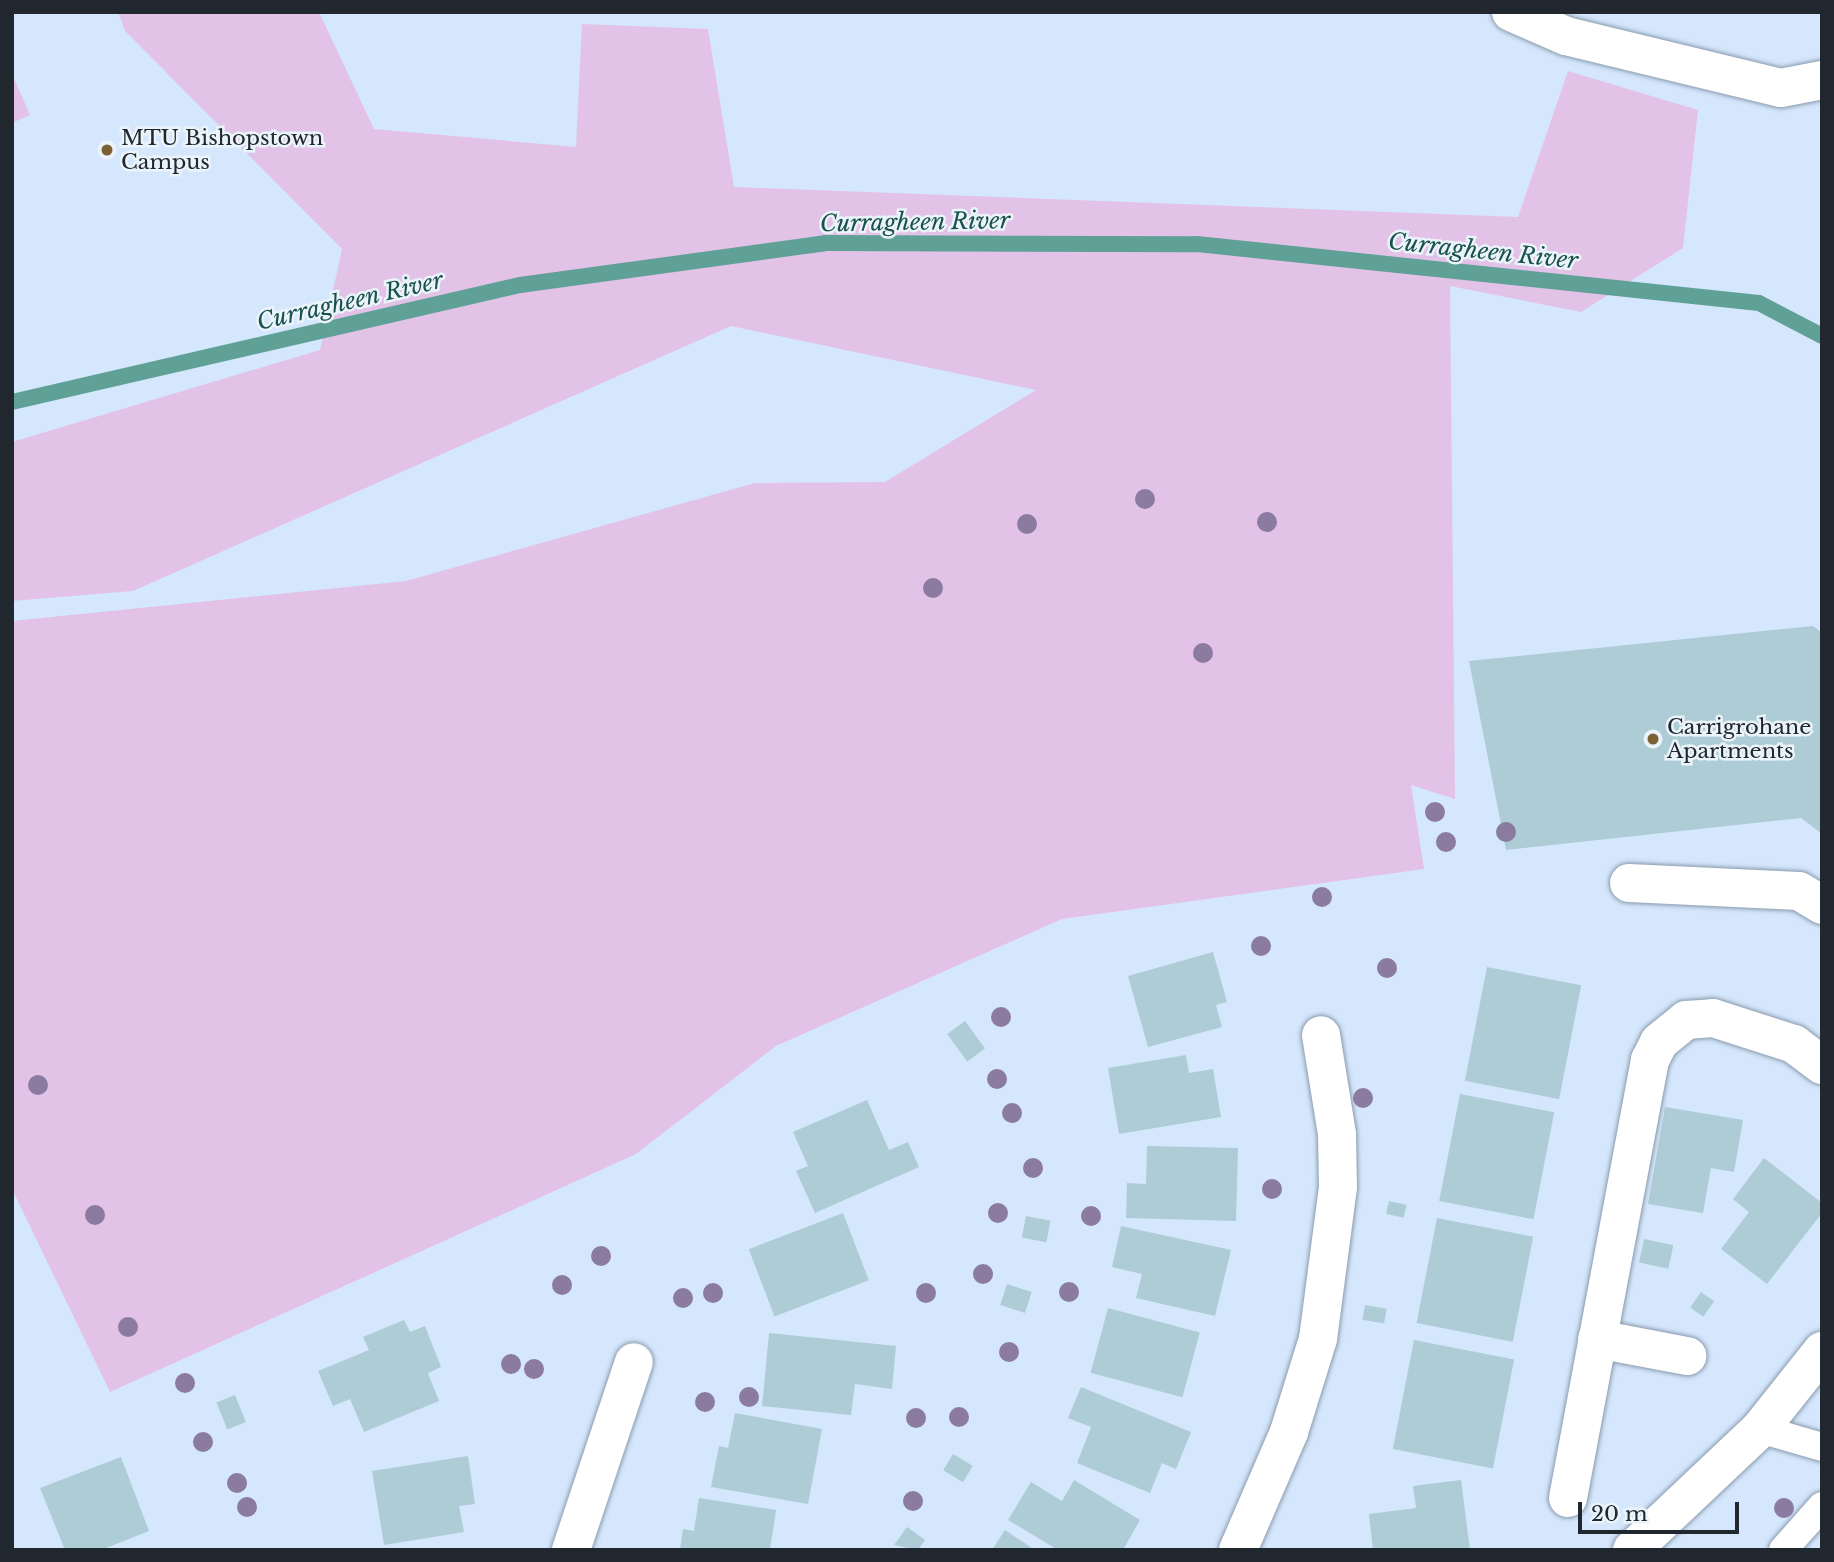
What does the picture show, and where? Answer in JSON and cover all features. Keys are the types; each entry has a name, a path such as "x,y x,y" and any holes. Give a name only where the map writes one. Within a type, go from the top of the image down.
{"street":[{"path":"1510,12 1566,36 1781,88 1822,80"},
{"path":"1629,883 1799,891 1822,905"},
{"path":"1568,1498 1650,1060 1659,1042 1686,1020 1713,1018 1794,1044 1822,1065"},
{"path":"1238,1550 1289,1432 1318,1339 1338,1186 1337,1133 1321,1035"},
{"path":"1597,1339 1687,1356"},
{"path":"1632,1550 1760,1429 1822,1351"},
{"path":"571,1550 634,1362"}],"lane":[{"path":"1760,1429 1822,1447"},
{"path":"1783,1550 1822,1506"}],"shaded area":[{"path":"118,12 319,12 374,129 576,147 582,24 708,29 734,187 1518,217 1568,71 1698,110 1683,248 1581,312 1450,286 1455,799 1411,785 1424,869 1062,919 776,1046 636,1154 110,1392 12,1189 12,621 406,581 755,483 885,482 1036,390 731,326 133,591 12,601 12,442 320,350 342,249 125,31"},
{"path":"12,74 30,115 12,123"}],"building":[{"name":"Carrigrohane Apartments","path":"1813,626 1822,633 1822,834 1801,818 1506,850 1469,661"},
{"path":"1213,952 1227,1002 1216,1005 1222,1027 1148,1047 1128,976"},
{"path":"1487,967 1581,985 1559,1099 1465,1081"},
{"path":"965,1021 985,1049 967,1061 947,1034"},
{"path":"1186,1055 1189,1073 1213,1069 1221,1117 1119,1134 1108,1068"},
{"path":"1460,1094 1554,1112 1533,1219 1439,1201"},
{"path":"867,1100 889,1150 908,1142 919,1167 815,1213 796,1171 808,1166 793,1132"},
{"path":"1665,1107 1743,1120 1734,1172 1711,1168 1703,1213 1648,1204"},
{"path":"1147,1146 1238,1148 1236,1221 1126,1218 1127,1183 1146,1184"},
{"path":"1764,1158 1822,1203 1822,1213 1767,1284 1721,1249 1749,1212 1733,1199"},
{"path":"1389,1201 1407,1205 1404,1218 1386,1214"},
{"path":"843,1213 869,1280 775,1316 749,1249"},
{"path":"1026,1216 1051,1221 1046,1242 1022,1238"},
{"path":"1437,1218 1533,1237 1513,1342 1417,1323"},
{"path":"1121,1226 1231,1250 1215,1316 1136,1298 1142,1274 1112,1267"},
{"path":"1644,1239 1673,1245 1668,1269 1639,1262"},
{"path":"1007,1284 1032,1292 1025,1313 1000,1305"},
{"path":"1701,1292 1714,1301 1703,1317 1690,1308"},
{"path":"1365,1305 1387,1309 1384,1324 1362,1320"},
{"path":"1108,1308 1200,1333 1182,1397 1091,1373"},
{"path":"404,1320 410,1332 425,1326 441,1367 428,1373 439,1401 364,1432 350,1399 333,1406 318,1371 369,1350 363,1337"},
{"path":"769,1333 896,1346 892,1389 855,1384 851,1415 762,1406"},
{"path":"1414,1340 1514,1359 1493,1468 1393,1449"},
{"path":"1081,1387 1191,1432 1176,1469 1162,1463 1150,1493 1077,1463 1091,1427 1068,1418"},
{"path":"235,1395 246,1422 227,1429 216,1402"},
{"path":"735,1413 822,1429 808,1504 711,1487 719,1446 728,1448"},
{"path":"953,1454 973,1466 963,1482 943,1470"},
{"path":"468,1456 475,1504 459,1506 464,1532 384,1545 372,1471"},
{"path":"121,1457 149,1531 101,1550 65,1550 40,1488"},
{"path":"1074,1480 1140,1520 1123,1550 1058,1550 1008,1520 1031,1482 1062,1501"},
{"path":"1461,1480 1470,1550 1373,1550 1369,1514 1416,1508 1413,1486"},
{"path":"699,1498 776,1510 770,1550 680,1550 683,1529 694,1531"},
{"path":"907,1527 925,1540 918,1550 894,1545"},
{"path":"1005,1530 1035,1550 992,1550"}],"waterway":[{"name":"Curragheen River","path":"12,402 520,285 825,243 1197,244 1759,303 1822,336"}],"place":[{"name":"MTU Bishopstown Campus","path":"107,150"},
{"name":"Carrigrohane Apartments","path":"1653,739"}]}
